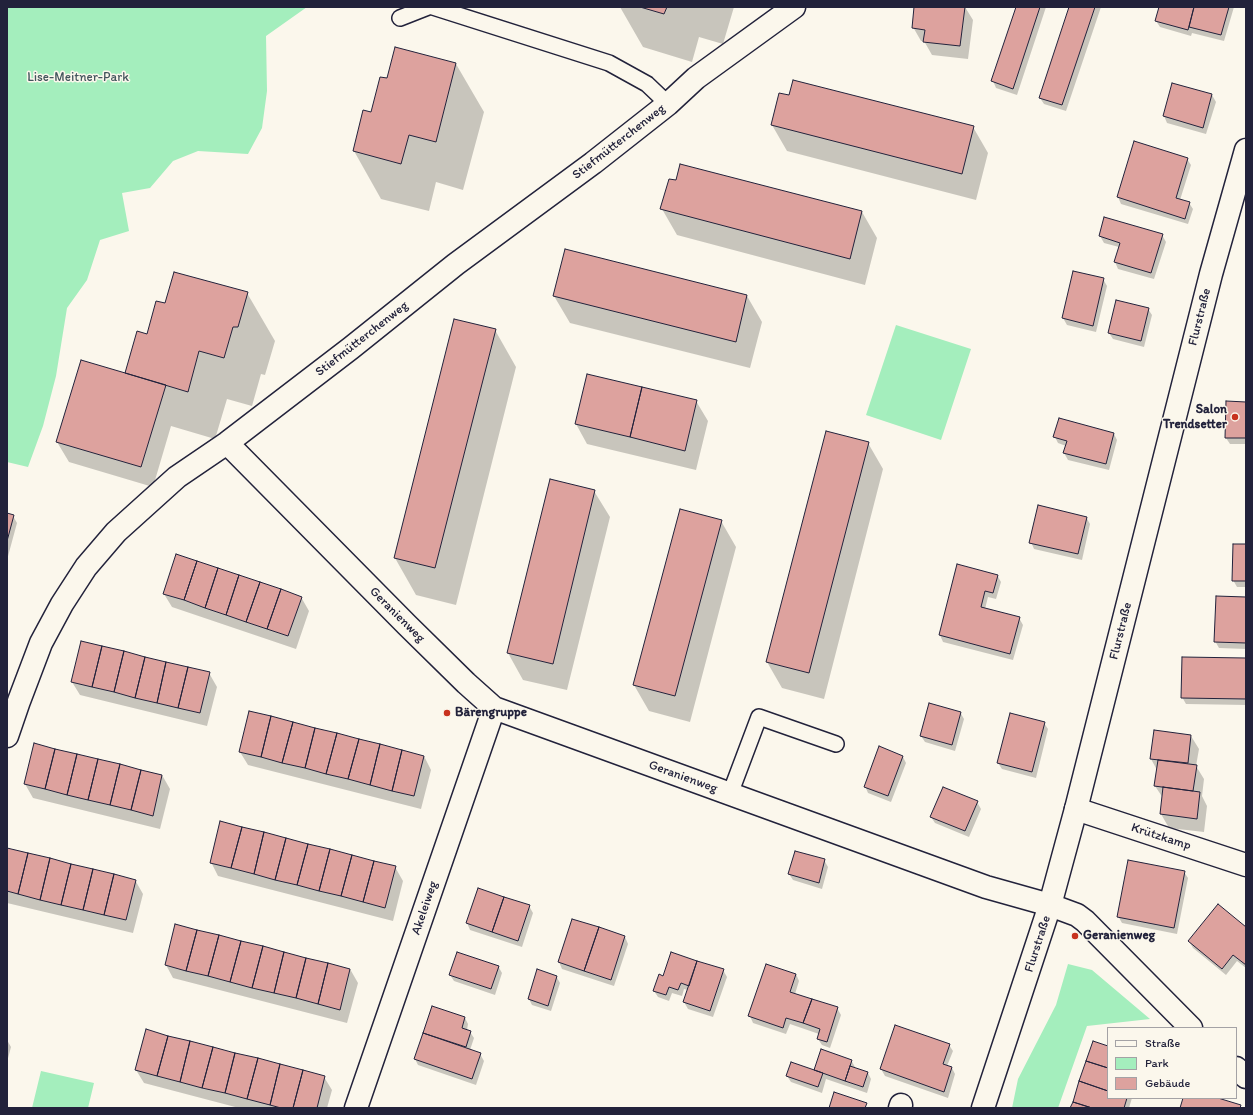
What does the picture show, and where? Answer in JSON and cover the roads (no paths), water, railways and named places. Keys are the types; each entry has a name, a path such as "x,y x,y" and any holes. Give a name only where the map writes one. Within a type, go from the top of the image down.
{"street":[{"name":"Stiefmütterchenweg","path":"7,736 42,643 62,604 86,567 116,532 177,477 227,443 351,348 456,264 593,163 668,104 696,78 794,7"},
{"name":"Flurstraße","path":"983,1108 1050,905 1076,809 1211,274 1246,150"},
{"name":"Geranienweg","path":"227,443 407,625 466,683 494,708 986,887 1050,905 1077,915 1085,921 1190,1027"},
{"name":"Akeleiweg","path":"356,1108 494,708"},
{"name":"Krützkamp","path":"1076,809 1246,864"},
{"path":"1237,1069 1246,1077"}],"lane":[{"path":"400,18 428,7"},
{"path":"433,7 609,63 647,84 668,104"},
{"path":"730,794 759,717 836,744"}],"place":[{"name":"Salon Trendsetter","path":"1235,417"},
{"name":"Bärengruppe","path":"447,713"},
{"name":"Geranienweg","path":"1075,936"}],"park label":[{"name":"Lise-Meitner-Park","path":"78,78"}]}
